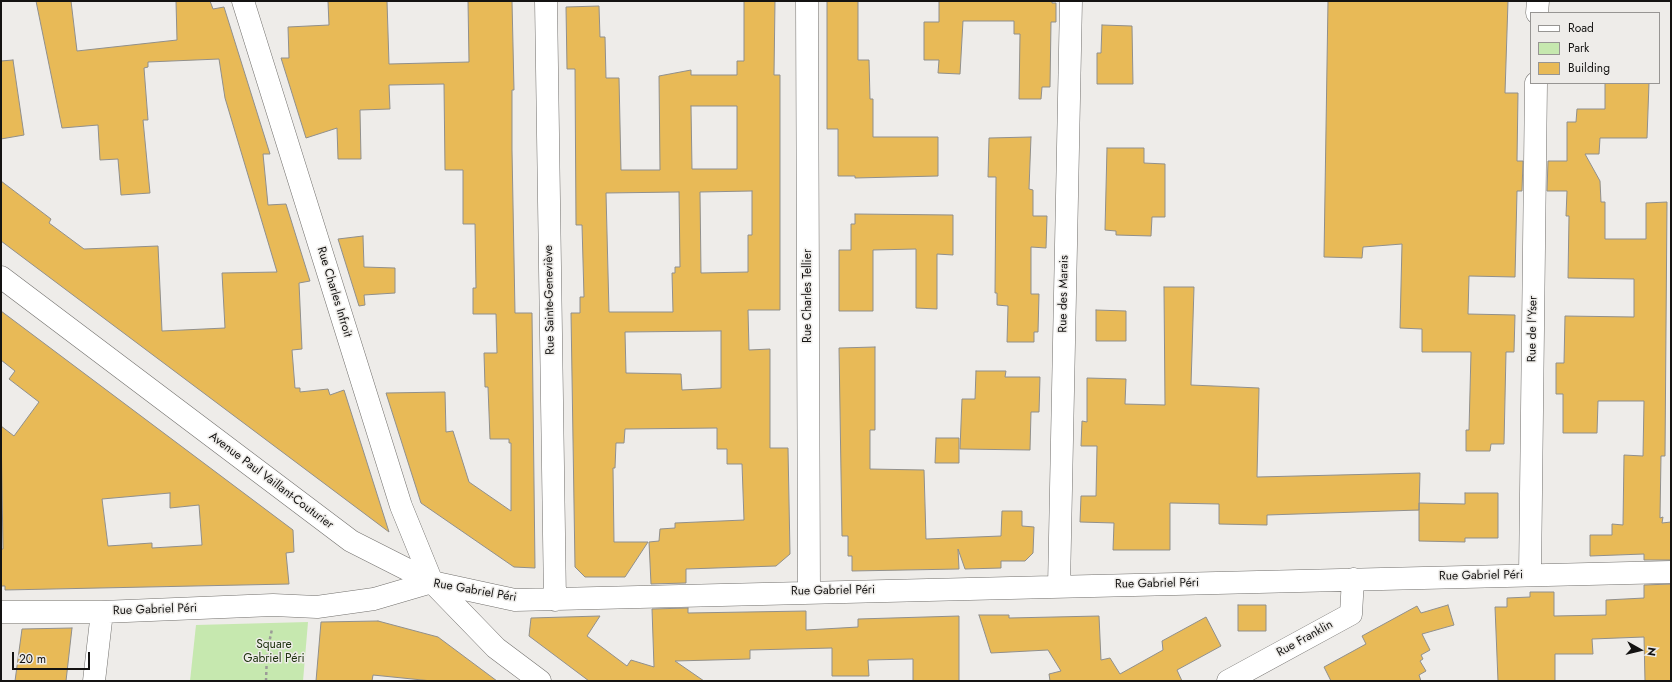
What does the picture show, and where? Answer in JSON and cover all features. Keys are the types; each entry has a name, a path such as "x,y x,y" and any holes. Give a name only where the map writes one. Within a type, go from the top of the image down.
{"street":[{"name":"Rue Charles Infroit","path":"242,1 402,506 432,582"},
{"name":"Rue Sainte-Geneviève","path":"546,1 555,600"},
{"name":"Rue Charles Tellier","path":"807,1 809,592"},
{"name":"Rue des Marais","path":"1059,586 1070,1"},
{"path":"1537,12 1538,1"},
{"name":"Rue de l'Yser","path":"1530,575 1536,84"},
{"name":"Avenue Paul Vaillant-Couturier","path":"1,277 351,541 432,582 496,648 540,681"},
{"name":"Rue Gabriel Péri","path":"1,612 102,612 273,605 317,607 374,599 432,582 515,600 555,600 809,592 1671,572"},
{"name":"Rue Franklin","path":"1228,681 1351,614 1353,579"},
{"path":"94,681 102,612"}],"path":[{"path":"266,681 267,653 274,623 273,605"}],"green space":[{"name":"Square Gabriel Péri","path":"308,622 303,681 190,681 196,625"}],"building":[{"path":"36,1 71,1 77,51 177,40 176,1 210,1 213,9 224,7 270,154 263,154 268,205 286,204 310,281 299,283 302,349 292,350 295,388 300,388 300,392 328,389 330,395 344,390 389,532 1,241 1,181 51,219 49,223 84,249 158,246 162,331 225,328 222,273 277,272 225,98 219,59 148,62 148,67 144,68 148,120 143,120 150,193 121,195 118,159 100,160 98,125 62,128"},
{"path":"328,1 387,1 389,64 469,62 468,1 512,1 514,90 512,90 512,150 515,313 532,313 535,568 514,567 421,503 386,393 445,392 446,432 453,431 469,482 511,511 511,443 509,443 509,439 490,439 488,387 485,387 484,353 497,353 496,314 473,314 473,288 476,288 475,224 463,224 463,170 445,170 444,84 389,85 390,109 360,110 361,159 338,159 337,128 306,138 281,58 289,58 288,27 329,25"},
{"path":"744,1 775,1 774,75 780,75 780,310 748,310 749,350 770,349 770,448 788,448 790,554 776,566 686,569 686,583 651,584 649,542 659,541 660,529 675,528 675,523 744,520 742,464 727,464 727,449 717,449 717,428 625,429 624,443 616,443 615,468 613,468 614,542 648,542 625,577 585,577 575,567 571,313 580,313 580,297 584,297 582,225 576,225 575,69 567,69 566,7 599,6 600,37 605,37 606,78 619,78 621,170 660,170 659,76 691,70 691,75 737,75 737,61 744,61","holes":["691,106 737,106 737,169 692,169","752,191 752,235 748,235 748,272 701,273 700,192","679,192 680,267 675,267 675,273 672,273 673,312 609,312 606,193","721,331 721,388 682,390 681,374 626,373 625,332"]},
{"path":"827,1 858,1 858,60 869,60 870,99 873,99 873,137 938,137 938,176 855,178 855,176 838,176 838,129 827,129"},
{"path":"939,1 1052,1 1052,3 1056,3 1056,22 1051,22 1050,87 1042,87 1041,99 1019,99 1020,34 1014,34 1014,21 963,21 960,74 938,73 939,60 924,60 924,22 939,22"},
{"path":"1328,1 1508,1 1505,93 1518,93 1517,161 1523,161 1522,191 1517,191 1515,277 1469,276 1468,314 1515,315 1514,352 1506,352 1504,444 1491,444 1490,451 1466,451 1466,430 1469,430 1471,352 1422,352 1422,329 1400,328 1402,244 1363,247 1362,258 1324,257"},
{"path":"1102,25 1132,26 1133,84 1097,84 1097,53 1101,53"},
{"path":"13,60 24,135 1,139 1,61"},
{"path":"1605,84 1649,84 1647,138 1600,138 1599,154 1585,154 1600,181 1601,202 1605,202 1605,239 1646,239 1646,203 1667,202 1665,456 1661,456 1660,518 1663,517 1662,523 1671,522 1671,560 1644,560 1644,554 1590,556 1590,535 1612,535 1612,524 1623,525 1624,455 1643,456 1644,401 1598,401 1597,433 1563,433 1563,394 1556,394 1556,363 1564,363 1565,316 1634,317 1634,279 1568,278 1569,216 1566,216 1567,191 1547,191 1548,161 1567,161 1567,122 1576,122 1577,109 1605,109"},
{"path":"1031,137 1029,189 1033,190 1033,216 1047,216 1046,248 1031,247 1031,294 1039,294 1038,332 1034,332 1034,342 1007,342 1008,306 997,305 997,293 995,293 996,177 988,177 989,138"},
{"path":"1107,148 1144,148 1144,163 1165,164 1165,217 1152,217 1151,236 1116,235 1116,231 1105,230"},
{"path":"855,214 953,215 953,255 937,254 937,309 916,308 916,249 873,250 873,311 839,311 839,250 851,250 851,224 855,224"},
{"path":"363,236 364,267 395,268 395,293 364,295 365,305 359,306 338,239"},
{"path":"1164,287 1194,287 1191,385 1259,388 1257,477 1420,473 1419,510 1267,515 1267,525 1219,524 1219,504 1170,503 1170,550 1113,550 1114,523 1080,522 1081,496 1096,496 1097,446 1081,446 1082,421 1087,422 1087,378 1126,379 1125,404 1165,405"},
{"path":"1096,310 1126,311 1126,341 1096,341"},
{"path":"1,311 293,530 294,552 286,553 289,584 5,590 5,586 1,586 1,549 3,549 1,426 14,436 39,402 9,379 15,371 1,360","holes":["170,493 170,508 199,505 202,545 152,548 152,543 108,546 102,499"]},
{"path":"875,347 875,430 870,430 870,469 924,470 926,539 1001,536 1002,511 1022,511 1022,526 1034,527 1033,553 1025,561 1001,561 1001,568 965,569 958,549 959,569 852,571 852,556 848,556 848,536 842,536 839,348"},
{"path":"976,371 1006,371 1005,377 1040,377 1039,412 1031,412 1030,450 960,449 962,399 975,399"},
{"path":"936,438 959,438 959,463 935,463"},
{"path":"1465,493 1498,493 1498,538 1465,538 1465,542 1419,541 1419,503 1465,504"},
{"path":"1671,584 1671,681 1645,681 1644,637 1592,639 1593,654 1555,654 1555,681 1498,681 1495,607 1507,607 1507,598 1530,597 1530,592 1554,592 1554,616 1606,615 1606,600 1644,598 1644,585"},
{"path":"1238,605 1266,605 1266,631 1238,631"},
{"path":"1448,605 1454,625 1422,634 1430,650 1421,655 1423,659 1420,661 1426,671 1419,675 1421,681 1331,681 1324,667 1366,644 1362,636 1417,606 1421,613"},
{"path":"688,608 688,613 806,611 806,630 858,627 858,619 959,616 959,681 913,681 913,659 868,660 869,676 832,676 832,648 750,650 750,659 675,661 704,681 589,681 529,636 531,618 600,616 587,636 627,666 631,660 654,667 652,609"},
{"path":"979,615 1009,615 1009,618 1099,616 1101,660 1110,658 1120,674 1163,650 1162,641 1206,617 1221,646 1177,670 1182,681 1050,681 1049,674 1061,671 1048,650 991,653"},
{"path":"378,621 438,637 497,681 432,681 373,675 372,681 316,681 321,622"},
{"path":"72,628 66,681 15,681 22,629"}]}
